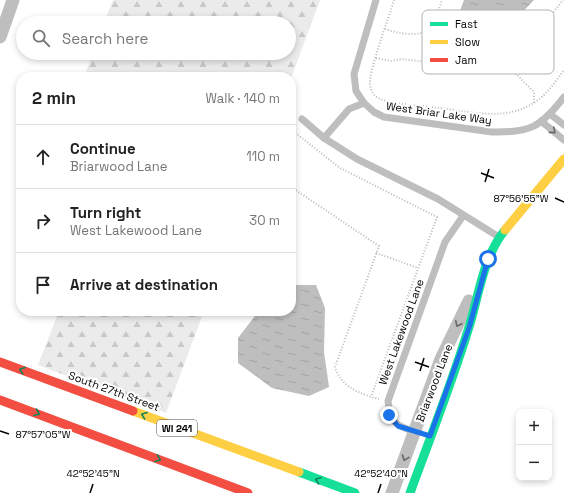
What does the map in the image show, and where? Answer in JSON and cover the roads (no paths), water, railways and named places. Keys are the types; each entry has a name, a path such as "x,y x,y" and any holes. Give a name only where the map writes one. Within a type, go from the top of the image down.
{"main road":[{"name":"Briarwood Lane","path":"410,493 469,328 482,276 488,259 499,237 564,159"},
{"name":"South 27th Street","path":"0,362 355,493"},
{"path":"0,400 248,493"}],"street":[{"path":"0,37 13,0"},
{"name":"Briarwood Lane","path":"392,493 441,359 482,276"}],"lane":[{"name":"West Briar Lake Way","path":"376,0 354,74 356,91 364,103 374,112 384,117 492,132 509,132 529,129 550,114 564,97"},
{"path":"324,138 349,109 364,103"},
{"path":"550,114 564,125"},
{"path":"302,119 324,138 357,159 438,200 499,237"},
{"path":"541,121 564,140"},
{"name":"West Lakewood Lane","path":"430,436 398,426 389,415 388,401 445,242 463,216"}],"water":[{"path":"464,0 534,0 524,10 460,10"},
{"path":"296,285 316,285 325,308 324,352 329,387 309,396 272,388 238,363 238,338 255,316 296,316"}]}
